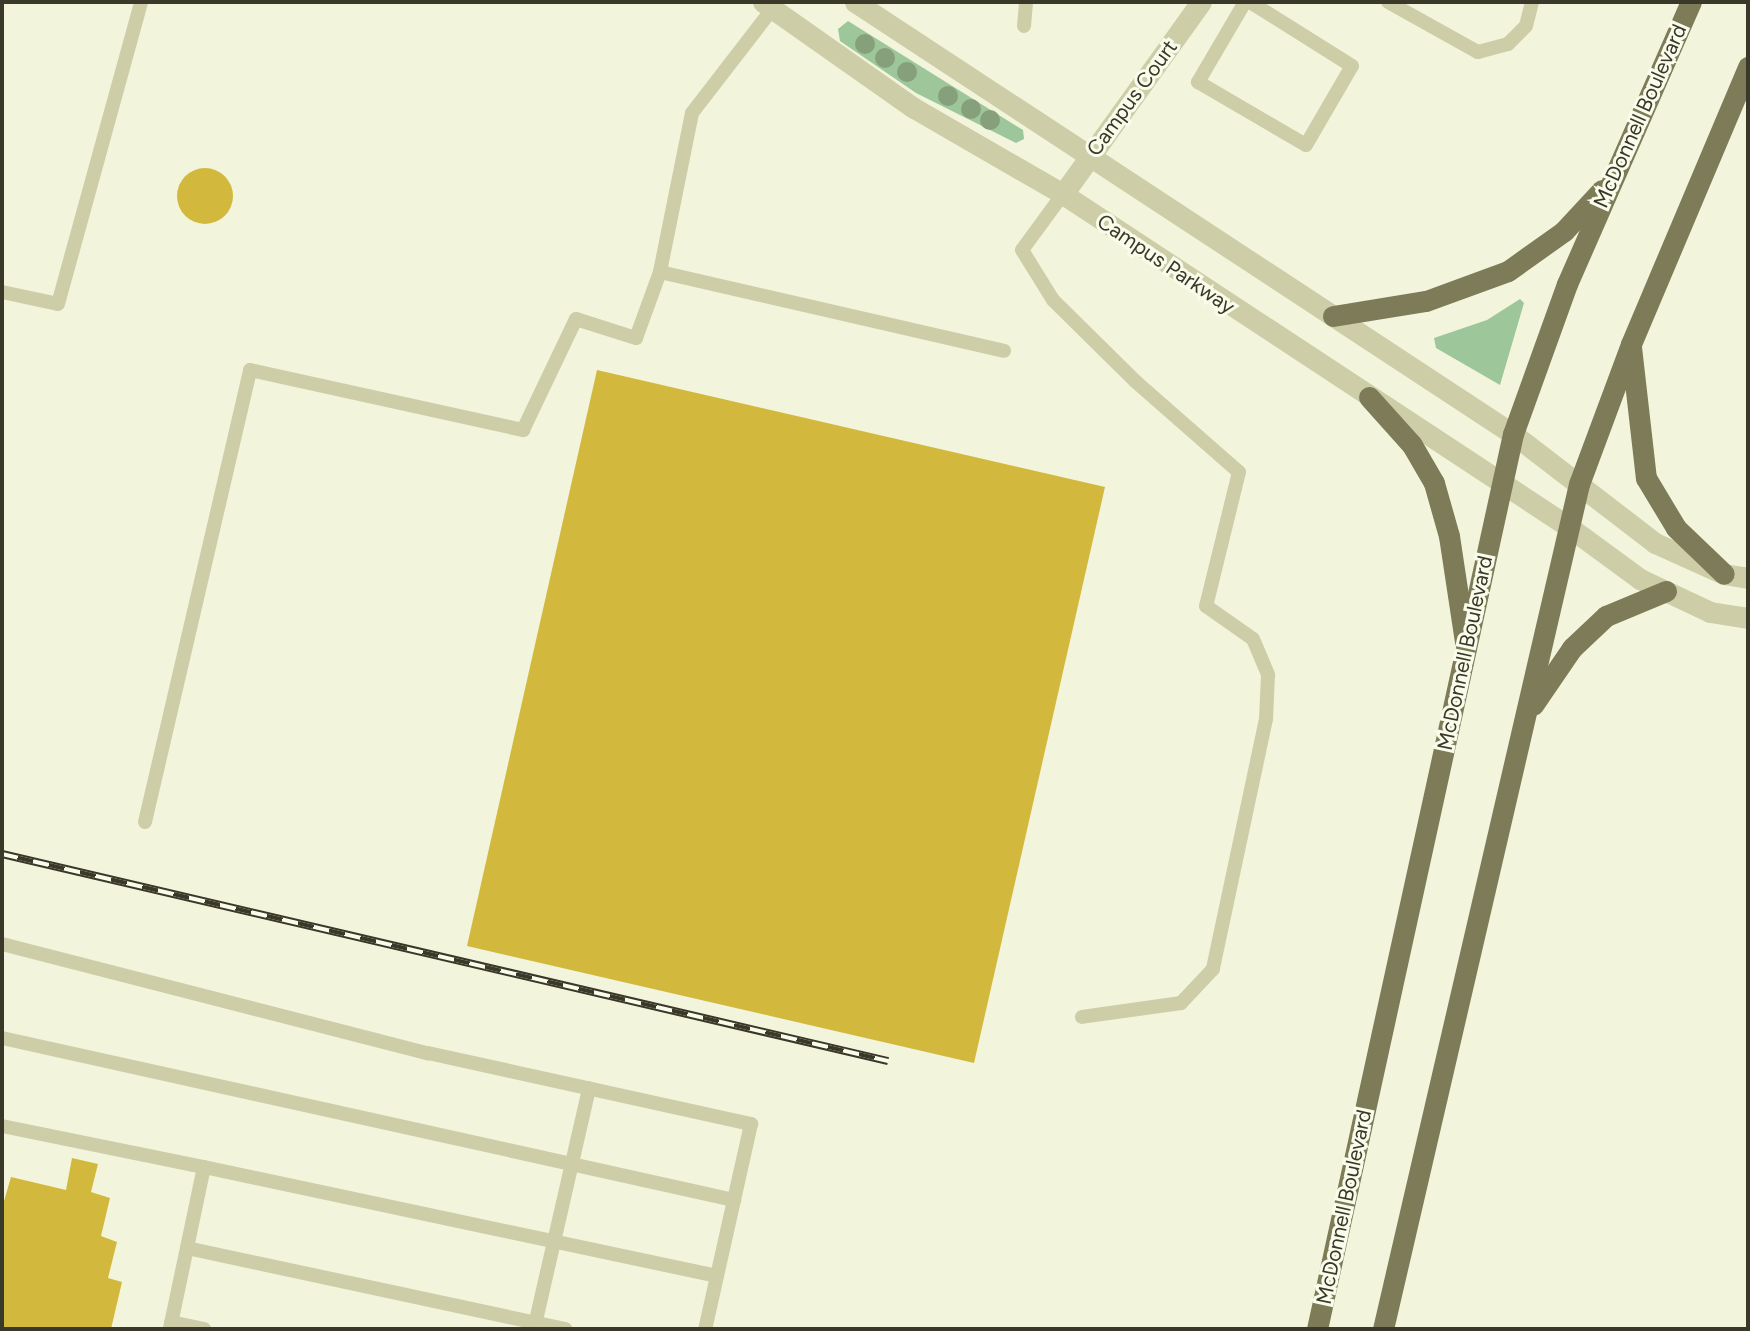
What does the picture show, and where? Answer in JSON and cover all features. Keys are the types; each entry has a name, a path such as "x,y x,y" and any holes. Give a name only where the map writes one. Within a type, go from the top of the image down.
{"main road":[{"name":"McDonnell Boulevard","path":"1317,1329 1513,434 1567,284 1691,2"},
{"path":"1383,1329 1579,484 1631,344 1748,67"},
{"path":"1333,316 1426,301 1508,271 1564,231 1613,178"},
{"path":"1631,344 1646,478 1676,528 1724,574"},
{"path":"1369,397 1412,445 1434,482 1449,536 1458,618 1466,647"},
{"path":"1526,716 1572,648 1606,615 1666,591"}],"street":[{"path":"856,2 1513,434 1655,543 1724,574 1748,578"},
{"name":"Campus Court","path":"1063,194 1201,2"},
{"name":"Campus Parkway","path":"771,4 914,108 1063,194 1569,527 1640,579 1710,612 1748,618"}],"lane":[{"path":"2,292 58,304 141,2"},
{"path":"1024,26 1026,2"},
{"path":"1245,2 1198,82 1306,145 1352,66 1250,2"},
{"path":"1388,2 1478,52 1508,44 1526,26 1532,2"},
{"path":"145,822 250,370 523,430 576,319 636,338 660,272 692,113 771,4"},
{"path":"1063,194 1022,250 1053,300 1135,381 1239,472 1206,606 1253,639 1268,675 1266,719 1213,969 1181,1003 1082,1017"},
{"path":"660,272 1004,351"},
{"path":"2,944 428,1053 751,1124 705,1329"},
{"path":"2,1038 306,1103 572,1166 734,1200"},
{"path":"535,1326 589,1088"},
{"path":"2,1126 717,1276"},
{"path":"204,1167 171,1326 204,1329"},
{"path":"187,1248 535,1326 565,1329"}],"green space":[{"path":"848,21 1023,130 1024,139 1016,143 916,93 840,41 838,29"},
{"path":"1520,299 1524,303 1500,385 1436,348 1434,338 1487,320"}],"building":[{"path":"205,168 216,170 225,176 231,185 231,207 225,216 216,222 205,224 194,222 185,216 179,207 177,196 179,185 185,176 194,170"},
{"path":"597,370 1105,487 974,1063 467,946"},
{"path":"72,1158 98,1164 91,1192 110,1198 101,1236 117,1242 108,1278 122,1282 111,1329 2,1329 2,1208 11,1177 66,1190"}],"railway":[{"path":"2,854 888,1061"}]}
